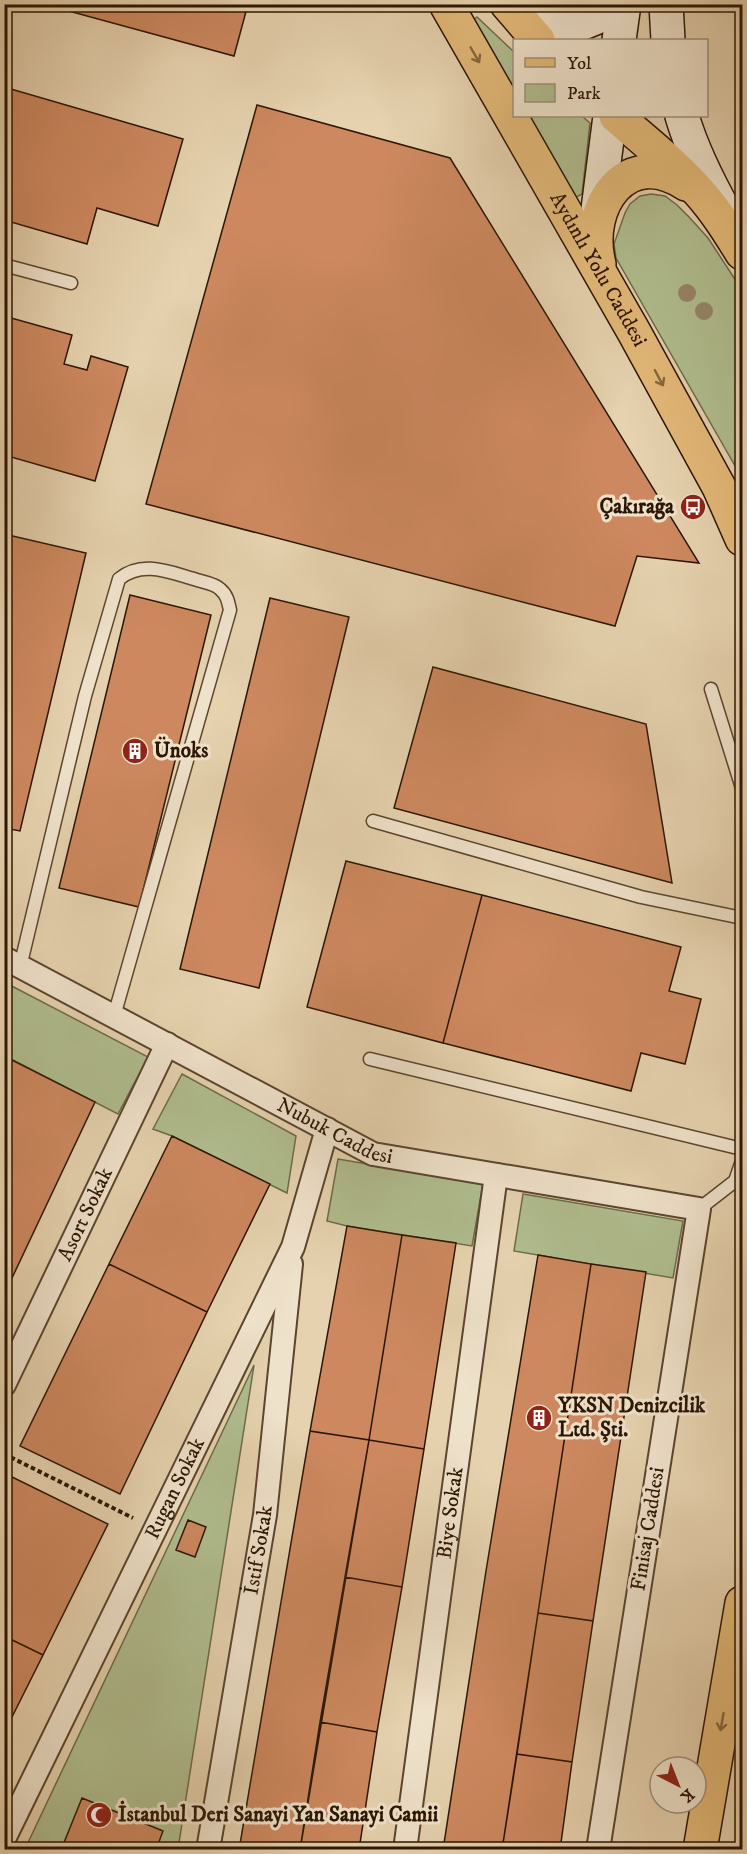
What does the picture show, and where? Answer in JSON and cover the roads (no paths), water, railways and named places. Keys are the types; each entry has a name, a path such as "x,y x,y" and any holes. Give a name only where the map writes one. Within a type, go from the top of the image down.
{"main road":[{"name":"Aydınlı Yolu Caddesi","path":"446,4 601,271 718,487 742,539"},
{"path":"507,4 532,23 553,27 573,27 595,18 610,4"},
{"path":"507,4 537,39"},
{"path":"619,39 624,4"},
{"path":"666,4 668,39"},
{"path":"601,271 594,248 610,117"},
{"path":"617,117 673,165 699,192 723,222 742,254"},
{"path":"682,117 709,184 742,244"},
{"path":"597,217 607,196 619,183 635,174 655,170 675,176 699,192"},
{"path":"718,487 742,518"},
{"path":"700,1850 742,1603"}],"street":[{"name":"Nubuk Caddesi","path":"12,962 374,1154 699,1209"},
{"name":"Asort Sokak","path":"4,1385 167,1044"},
{"name":"Rugan Sokak","path":"4,1839 293,1247 327,1129"},
{"name":"Biye Sokak","path":"405,1850 496,1174"},
{"name":"Finisaj Caddesi","path":"598,1850 699,1209"},
{"name":"İstif Sokak","path":"208,1850 265,1515 293,1247"}],"lane":[{"path":"4,265 71,283"},
{"path":"12,962 119,579 136,570 156,568 218,586 227,596 230,609 114,1016"},
{"path":"711,688 742,788"},
{"path":"372,821 640,897 742,918"},
{"path":"370,1059 742,1149"},
{"path":"699,1209 735,1181 742,1161"}],"place":[{"name":"Çakırağa","path":"693,507"},
{"name":"Ünoks","path":"135,751"},
{"name":"YKSN Denizcilik Ltd. Şti.","path":"539,1418"},
{"name":"İstanbul Deri Sanayi Yan Sanayi Camii","path":"99,1815"}]}
